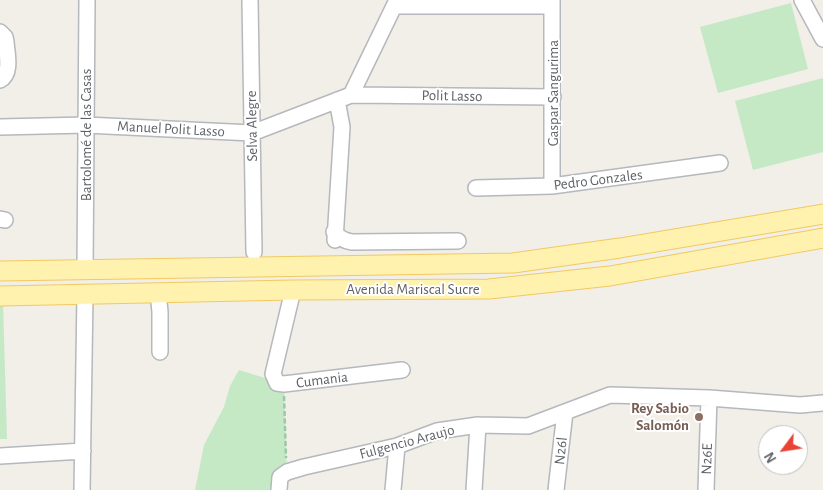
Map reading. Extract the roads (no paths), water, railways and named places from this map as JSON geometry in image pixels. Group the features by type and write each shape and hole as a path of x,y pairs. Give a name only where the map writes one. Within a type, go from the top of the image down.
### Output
{"main road":[{"name":"Avenida Mariscal Sucre","path":"0,271 513,263 620,248 823,214"},
{"name":"Avenida Mariscal Sucre","path":"0,296 293,290 489,289 610,276 823,238"}],"street":[{"name":"Bartolomé de las Casas","path":"86,270 87,0"},
{"name":"Selva Alegre","path":"250,0 254,252"},
{"path":"802,0 823,39"},
{"path":"458,241 352,242 335,236 344,97 396,3 552,3"},
{"name":"Gaspar Sangurima","path":"552,3 552,186"},
{"path":"0,32 5,37 6,42 7,70 4,78 0,80"},
{"name":"Polit Lasso","path":"252,133 344,97 553,97"},
{"name":"Manuel Polit Lasso","path":"0,127 86,125 252,133"},
{"name":"Pedro Gonzales","path":"476,188 552,186 720,163"},
{"name":"Cumania","path":"293,290 273,374 277,382 284,384 402,370"},
{"path":"158,292 160,352"},
{"path":"82,490 85,294"},
{"name":"Fulgencio Araujo","path":"279,490 280,477 287,472 397,446 437,431 478,425 528,426 610,395 709,398 800,405 823,404"},
{"name":"N26E","path":"706,490 709,398"},
{"name":"N26l","path":"556,490 565,412"},
{"path":"474,490 478,425"},
{"path":"393,490 397,446"},
{"path":"0,456 82,451"}],"place":[{"name":"Rey Sabio Salomón","path":"699,417"}]}
